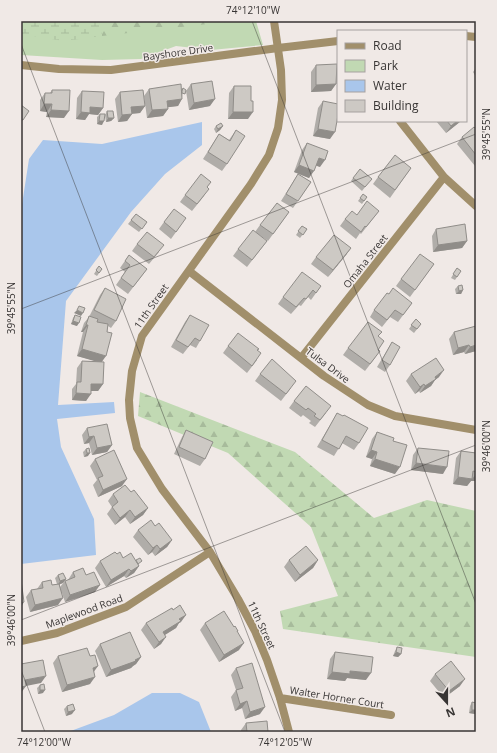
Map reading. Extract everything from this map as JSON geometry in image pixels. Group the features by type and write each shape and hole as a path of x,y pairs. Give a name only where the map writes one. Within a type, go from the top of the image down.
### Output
{"street":[{"name":"11th Street","path":"274,21 281,70 282,100 278,128 269,155 258,173 142,336 132,370 129,400 130,418 137,448 162,489 210,552 238,599 255,631 267,660 280,698 289,732"},
{"name":"Bayshore Drive","path":"21,65 59,69 111,70 337,41"},
{"path":"401,122 444,177 476,206"},
{"name":"Omaha Street","path":"302,358 444,177"},
{"name":"Tulsa Drive","path":"189,271 324,376 368,405 395,416 476,430"},
{"name":"Maplewood Road","path":"21,641 57,633 126,607 210,552"},
{"name":"Walter Horner Court","path":"280,698 391,715"}],"green space":[{"path":"21,21 256,21 263,45 211,50 176,46 141,59 102,60 21,55"},
{"path":"21,21 99,21 102,36 64,41 21,34"},
{"path":"99,21 234,21 102,36"},
{"path":"140,392 295,452 374,518 427,500 476,511 476,657 283,629 280,611 338,596 311,527 228,453 138,416"}],"water":[{"path":"202,122 202,145 165,174 131,212 66,301 58,405 114,402 115,413 57,419 61,447 94,519 96,555 21,564 21,211 29,159 43,140 102,144"},
{"path":"152,693 180,693 199,702 211,732 68,732 114,715"}],"building":[{"path":"337,64 336,84 316,85 316,65"},
{"path":"212,81 215,99 194,103 191,84"},
{"path":"181,84 182,99 167,101 168,109 152,110 149,89"},
{"path":"234,86 251,86 253,112 233,112"},
{"path":"183,88 186,90 185,94 182,93"},
{"path":"52,90 70,90 69,111 51,110 52,104 44,104 45,93 52,93"},
{"path":"143,90 145,106 131,107 132,114 122,115 120,92"},
{"path":"82,91 104,92 103,108 90,107 90,113 81,112"},
{"path":"323,101 337,104 335,132 318,129"},
{"path":"21,105 29,111 23,120 21,120"},
{"path":"107,111 113,111 114,118 108,118"},
{"path":"100,114 105,114 104,121 99,121"},
{"path":"448,122 456,122 451,126"},
{"path":"221,123 223,126 218,129 216,126"},
{"path":"474,127 476,129 476,155 462,137"},
{"path":"236,130 245,136 227,164 208,152 219,134 230,141"},
{"path":"307,143 328,151 325,160 319,158 314,171 299,165"},
{"path":"395,155 411,168 395,190 378,177"},
{"path":"360,169 372,179 365,187 353,178"},
{"path":"201,174 211,182 207,187 209,189 197,204 185,195"},
{"path":"298,174 311,182 298,201 286,194"},
{"path":"363,194 367,197 364,201 360,198"},
{"path":"367,201 379,211 361,232 345,219 352,211 357,215"},
{"path":"277,203 289,212 273,234 260,225"},
{"path":"174,209 186,218 176,232 164,222"},
{"path":"136,214 147,222 142,229 131,220"},
{"path":"465,224 467,241 438,245 436,229"},
{"path":"302,226 307,229 303,235 298,231"},
{"path":"253,230 267,241 252,260 238,249"},
{"path":"147,232 164,245 154,257 137,244"},
{"path":"334,235 351,248 333,270 316,257"},
{"path":"420,254 434,264 415,290 401,279"},
{"path":"129,255 147,269 133,287 121,278 130,265 125,261"},
{"path":"99,266 102,269 99,273 96,270"},
{"path":"457,268 461,271 457,277 453,274"},
{"path":"302,272 321,286 316,293 313,290 306,299 304,298 296,307 283,297"},
{"path":"462,285 463,290 459,291 458,286"},
{"path":"105,288 126,299 116,321 94,310"},
{"path":"393,288 412,303 403,315 395,310 387,320 374,310 387,293 389,294"},
{"path":"79,306 85,308 83,313 77,310"},
{"path":"75,315 81,317 79,323 73,321"},
{"path":"190,315 209,325 200,341 195,338 188,347 176,340"},
{"path":"89,316 98,319 97,322 108,324 107,332 112,333 106,356 82,349"},
{"path":"416,319 421,324 417,329 411,325"},
{"path":"368,322 382,332 378,336 384,341 378,350 380,351 370,364 348,348"},
{"path":"476,326 476,345 458,348 454,332"},
{"path":"238,333 259,349 257,350 261,353 252,366 228,346"},
{"path":"392,342 400,347 390,365 382,360"},
{"path":"436,358 444,370 435,377 436,379 425,386 424,384 420,387 411,374"},
{"path":"272,359 296,381 286,394 260,374"},
{"path":"82,361 104,362 103,384 91,384 91,394 76,393 77,382 81,382"},
{"path":"306,386 331,406 320,420 314,416 316,414 308,408 306,410 294,401"},
{"path":"337,413 343,416 344,415 368,428 359,443 346,436 339,449 322,440"},
{"path":"107,424 112,445 97,448 94,436 89,437 87,428"},
{"path":"186,430 213,442 205,459 179,447"},
{"path":"377,432 394,438 393,441 407,445 400,467 375,459 377,452 371,450"},
{"path":"89,448 90,453 87,453 86,449"},
{"path":"418,448 449,451 447,467 416,463"},
{"path":"114,450 127,479 103,490 98,478 103,476 95,459"},
{"path":"461,451 476,453 476,472 473,471 472,479 458,477"},
{"path":"125,485 131,492 134,490 148,508 135,517 130,510 120,518 112,507 118,502 113,494"},
{"path":"151,520 155,526 159,523 172,540 160,549 157,545 153,548 138,530"},
{"path":"306,546 318,560 300,575 289,560"},
{"path":"115,552 117,554 120,552 123,558 131,553 139,566 131,571 129,569 111,580 100,561"},
{"path":"140,558 142,561 138,564 136,560"},
{"path":"83,568 86,575 94,572 100,585 70,595 65,581 75,577 73,572"},
{"path":"63,573 66,579 60,581 58,575"},
{"path":"21,580 24,602 21,603"},
{"path":"51,580 52,585 59,584 63,598 35,605 31,590 43,588 42,582"},
{"path":"180,605 186,615 179,619 181,621 163,632 166,637 159,642 146,623"},
{"path":"224,611 234,627 235,626 244,643 224,655 205,623"},
{"path":"130,632 141,657 135,660 136,661 111,670 100,644"},
{"path":"397,647 402,648 401,654 396,652"},
{"path":"87,648 90,656 95,655 98,666 93,668 95,677 67,685 58,656"},
{"path":"335,652 373,657 371,673 350,671 350,674 332,672"},
{"path":"43,660 46,676 25,680 26,686 21,687 21,664"},
{"path":"451,661 465,679 449,691 435,674"},
{"path":"252,663 265,707 250,712 247,701 240,704 236,690 243,688 236,668"},
{"path":"44,684 45,690 40,690 40,685"},
{"path":"472,702 476,703 476,710 472,710"},
{"path":"73,704 75,710 68,712 67,706"},
{"path":"267,721 268,732 247,732 246,723"}]}
